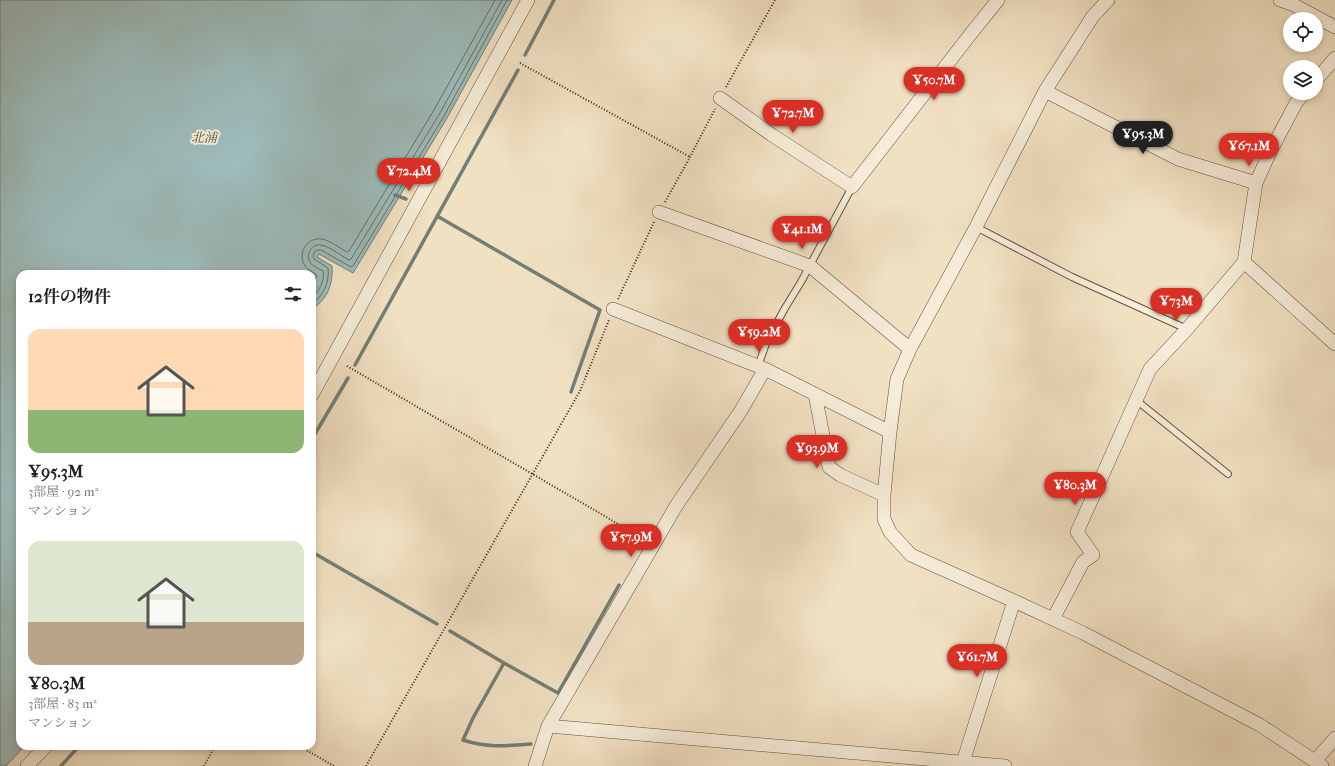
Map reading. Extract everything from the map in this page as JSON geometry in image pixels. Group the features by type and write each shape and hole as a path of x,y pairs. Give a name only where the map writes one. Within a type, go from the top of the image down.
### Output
{"street":[{"path":"316,388 528,0"},
{"path":"720,98 772,135 852,187 998,0"},
{"path":"1108,0 1093,16 1045,91 976,227 910,349 897,379 884,495 884,518 890,532 911,555 1084,633 1260,725 1318,763 1335,738"},
{"path":"1280,0 1292,4 1335,27"},
{"path":"1323,72 1335,58"},
{"path":"1045,91 1178,158 1256,183"},
{"path":"1053,619 1083,562 1093,554 1077,532 1150,369 1187,329 1244,262 1256,183 1270,152 1298,100"},
{"path":"659,212 810,266 910,349"},
{"path":"1244,262 1335,344"},
{"path":"613,309 761,368 890,432"},
{"path":"535,766 548,726 676,506 740,412 761,368"},
{"path":"815,394 829,467 840,475 884,495"},
{"path":"963,762 1014,601"},
{"path":"548,726 1005,766"},
{"path":"27,766 42,750"}],"lane":[{"path":"761,368 767,341 810,266 852,187"},
{"path":"976,227 1072,276 1187,329"},
{"path":"1136,400 1228,474"}],"path":[{"path":"366,766 580,391 613,309 659,212 690,157 720,98 775,0"},
{"path":"520,63 690,157"},
{"path":"347,366 654,544"},
{"path":"204,766 213,750"},
{"path":"306,750 334,766"}],"water":[{"name":"北浦","path":"0,0 512,0 447,118 353,273 319,254 317,257 332,266 332,279 326,296 316,306 316,270 16,270 16,750 21,750 6,766 0,766"}],"waterway":[{"path":"525,55 554,0"},
{"path":"355,365 518,70"},
{"path":"395,195 406,199"},
{"path":"437,216 600,310 571,392"},
{"path":"316,432 348,378"},
{"path":"316,554 437,624"},
{"path":"450,631 558,693 619,585"},
{"path":"504,663 473,718 463,740 488,745 505,746 531,744"},
{"path":"61,766 75,750"}]}
